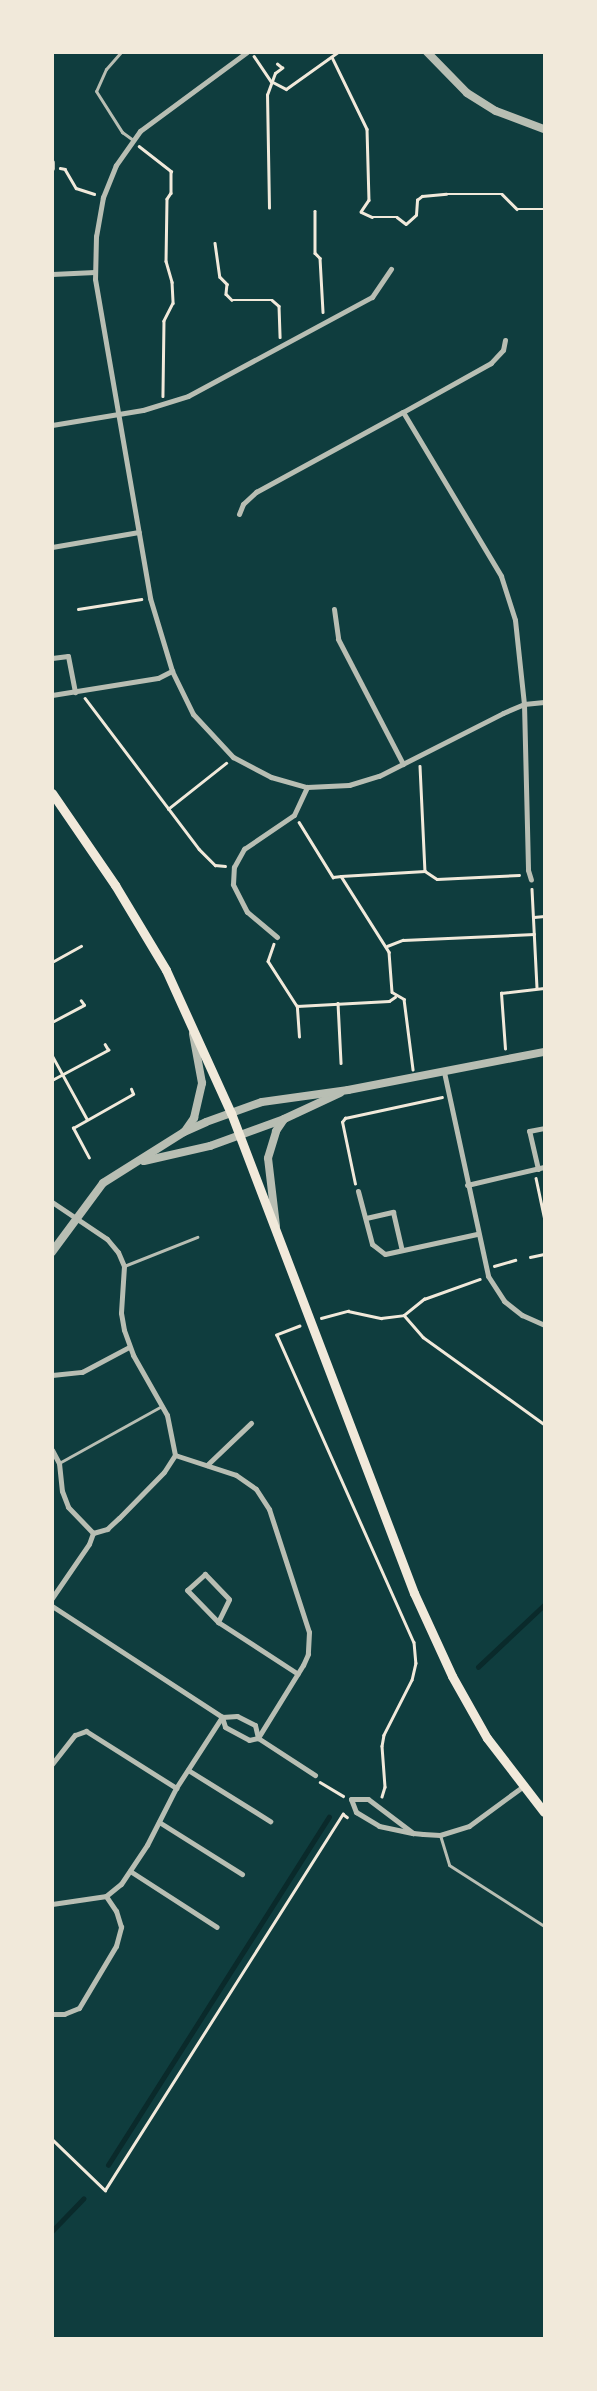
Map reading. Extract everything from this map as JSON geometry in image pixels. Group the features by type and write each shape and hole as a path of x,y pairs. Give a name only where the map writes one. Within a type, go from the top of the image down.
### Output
{"main road":[{"path":"52,793 115,885 166,970 232,1113 414,1592 452,1676 487,1738 522,1787 544,1812"}],"street":[{"path":"247,52 155,117 132,140 116,165 103,197 96,236 95,272 150,598 172,671 194,714 233,757 271,777 307,787 349,785 416,758 524,704 544,702"},
{"path":"427,52 467,93 496,111 544,129"},
{"path":"52,425 163,404 188,396 372,298 391,269"},
{"path":"52,274 95,272"},
{"path":"238,514 243,504 256,492 492,363 503,350 505,340"},
{"path":"403,412 501,576 515,620 524,704 528,870 531,880"},
{"path":"52,547 139,532"},
{"path":"334,609 338,639 403,764"},
{"path":"52,658 68,656 74,692"},
{"path":"52,696 158,678 172,671"},
{"path":"277,937 247,912 233,884 234,868 244,849 294,815 307,787"},
{"path":"184,1132 194,1118 202,1083 191,1027"},
{"path":"52,1252 75,1218 103,1183 184,1132 262,1102 348,1090 544,1052"},
{"path":"444,1072 477,1234 488,1276 504,1301 522,1315 544,1325"},
{"path":"139,1162 210,1146 284,1119 348,1090"},
{"path":"277,1230 268,1158 276,1132 284,1119"},
{"path":"538,1169 529,1132 544,1128"},
{"path":"467,1185 544,1167"},
{"path":"358,1191 372,1244 385,1254 477,1234"},
{"path":"52,1202 106,1238 118,1252 124,1266 121,1313 129,1347 162,1406 172,1432 175,1455 164,1472 119,1518 107,1529 93,1533"},
{"path":"366,1218 393,1212 402,1250"},
{"path":"52,1375 82,1372 129,1347"},
{"path":"207,1465 251,1423"},
{"path":"52,1450 59,1463 62,1492 68,1507 93,1533"},
{"path":"52,1606 222,1717 229,1729 249,1740 258,1738 298,1674 308,1654 309,1632 269,1509 256,1489 236,1475 175,1455"},
{"path":"52,1598 89,1544 93,1533"},
{"path":"218,1622 229,1599 205,1574 187,1590 218,1622 298,1674"},
{"path":"222,1717 237,1716 255,1725 258,1738 315,1775"},
{"path":"52,1904 106,1896 130,1871 159,1822 176,1788 222,1717"},
{"path":"52,1764 75,1735 86,1730 176,1788"},
{"path":"188,1770 270,1822"},
{"path":"413,1833 368,1799 351,1799 356,1812 380,1826 413,1833 440,1835 453,1833 469,1826 522,1787"},
{"path":"159,1822 242,1874"},
{"path":"130,1871 217,1927"},
{"path":"52,2014 64,2014 79,2008 116,1946 121,1927 116,1911 106,1896"}],"lane":[{"path":"121,52 106,69 96,91 122,132 132,140"},
{"path":"124,1266 197,1237"},
{"path":"59,1463 162,1406"},
{"path":"440,1835 449,1865 544,1926"}],"path":[{"path":"252,52 270,81 286,89 338,52"},
{"path":"332,57 367,128 369,200 361,212 372,217 396,217 406,224 416,215 417,200 422,196 446,194 502,194 517,209 544,209"},
{"path":"269,208 267,114 270,81 282,68 278,64"},
{"path":"132,140 171,171 171,193 167,199 166,262 173,304 164,320 163,404"},
{"path":"53,165 65,169 76,188 103,197"},
{"path":"315,211 315,253 320,258 320,282 323,287 323,324"},
{"path":"215,243 220,277 227,284 226,294 232,300 272,300 279,306 278,334 284,345"},
{"path":"78,610 150,598"},
{"path":"84,690 85,699 199,850 215,865 234,868"},
{"path":"168,809 233,757"},
{"path":"416,758 422,769 425,871"},
{"path":"294,815 333,877 425,871 437,879 517,876 528,870"},
{"path":"341,876 386,946 392,992 395,997 404,1000 408,1016 414,1077"},
{"path":"531,880 537,989"},
{"path":"534,917 544,916"},
{"path":"386,946 403,940 534,934"},
{"path":"277,937 268,961 296,1006 299,1037"},
{"path":"52,962 81,946"},
{"path":"507,1060 502,993 544,988"},
{"path":"296,1006 390,1001 395,997"},
{"path":"52,1022 84,1005 82,1001"},
{"path":"338,1003 341,1063"},
{"path":"52,1080 108,1050 105,1045"},
{"path":"52,1055 87,1119"},
{"path":"89,1158 73,1128 133,1094 131,1090"},
{"path":"358,1191 342,1122 345,1118 448,1096"},
{"path":"536,1180 544,1217"},
{"path":"530,1258 544,1254"},
{"path":"486,1269 515,1260"},
{"path":"333,1314 348,1311 380,1318 404,1315 424,1299 488,1276"},
{"path":"404,1315 423,1337 544,1424"},
{"path":"287,1331 277,1335 414,1642 416,1663 412,1680 384,1735 385,1787 377,1805"},
{"path":"315,1775 319,1782 351,1799"},
{"path":"52,2139 105,2190 343,1814"}],"waterway":[{"path":"478,1667 544,1605"},
{"path":"108,2165 329,1817"},
{"path":"52,2231 83,2199"}]}
